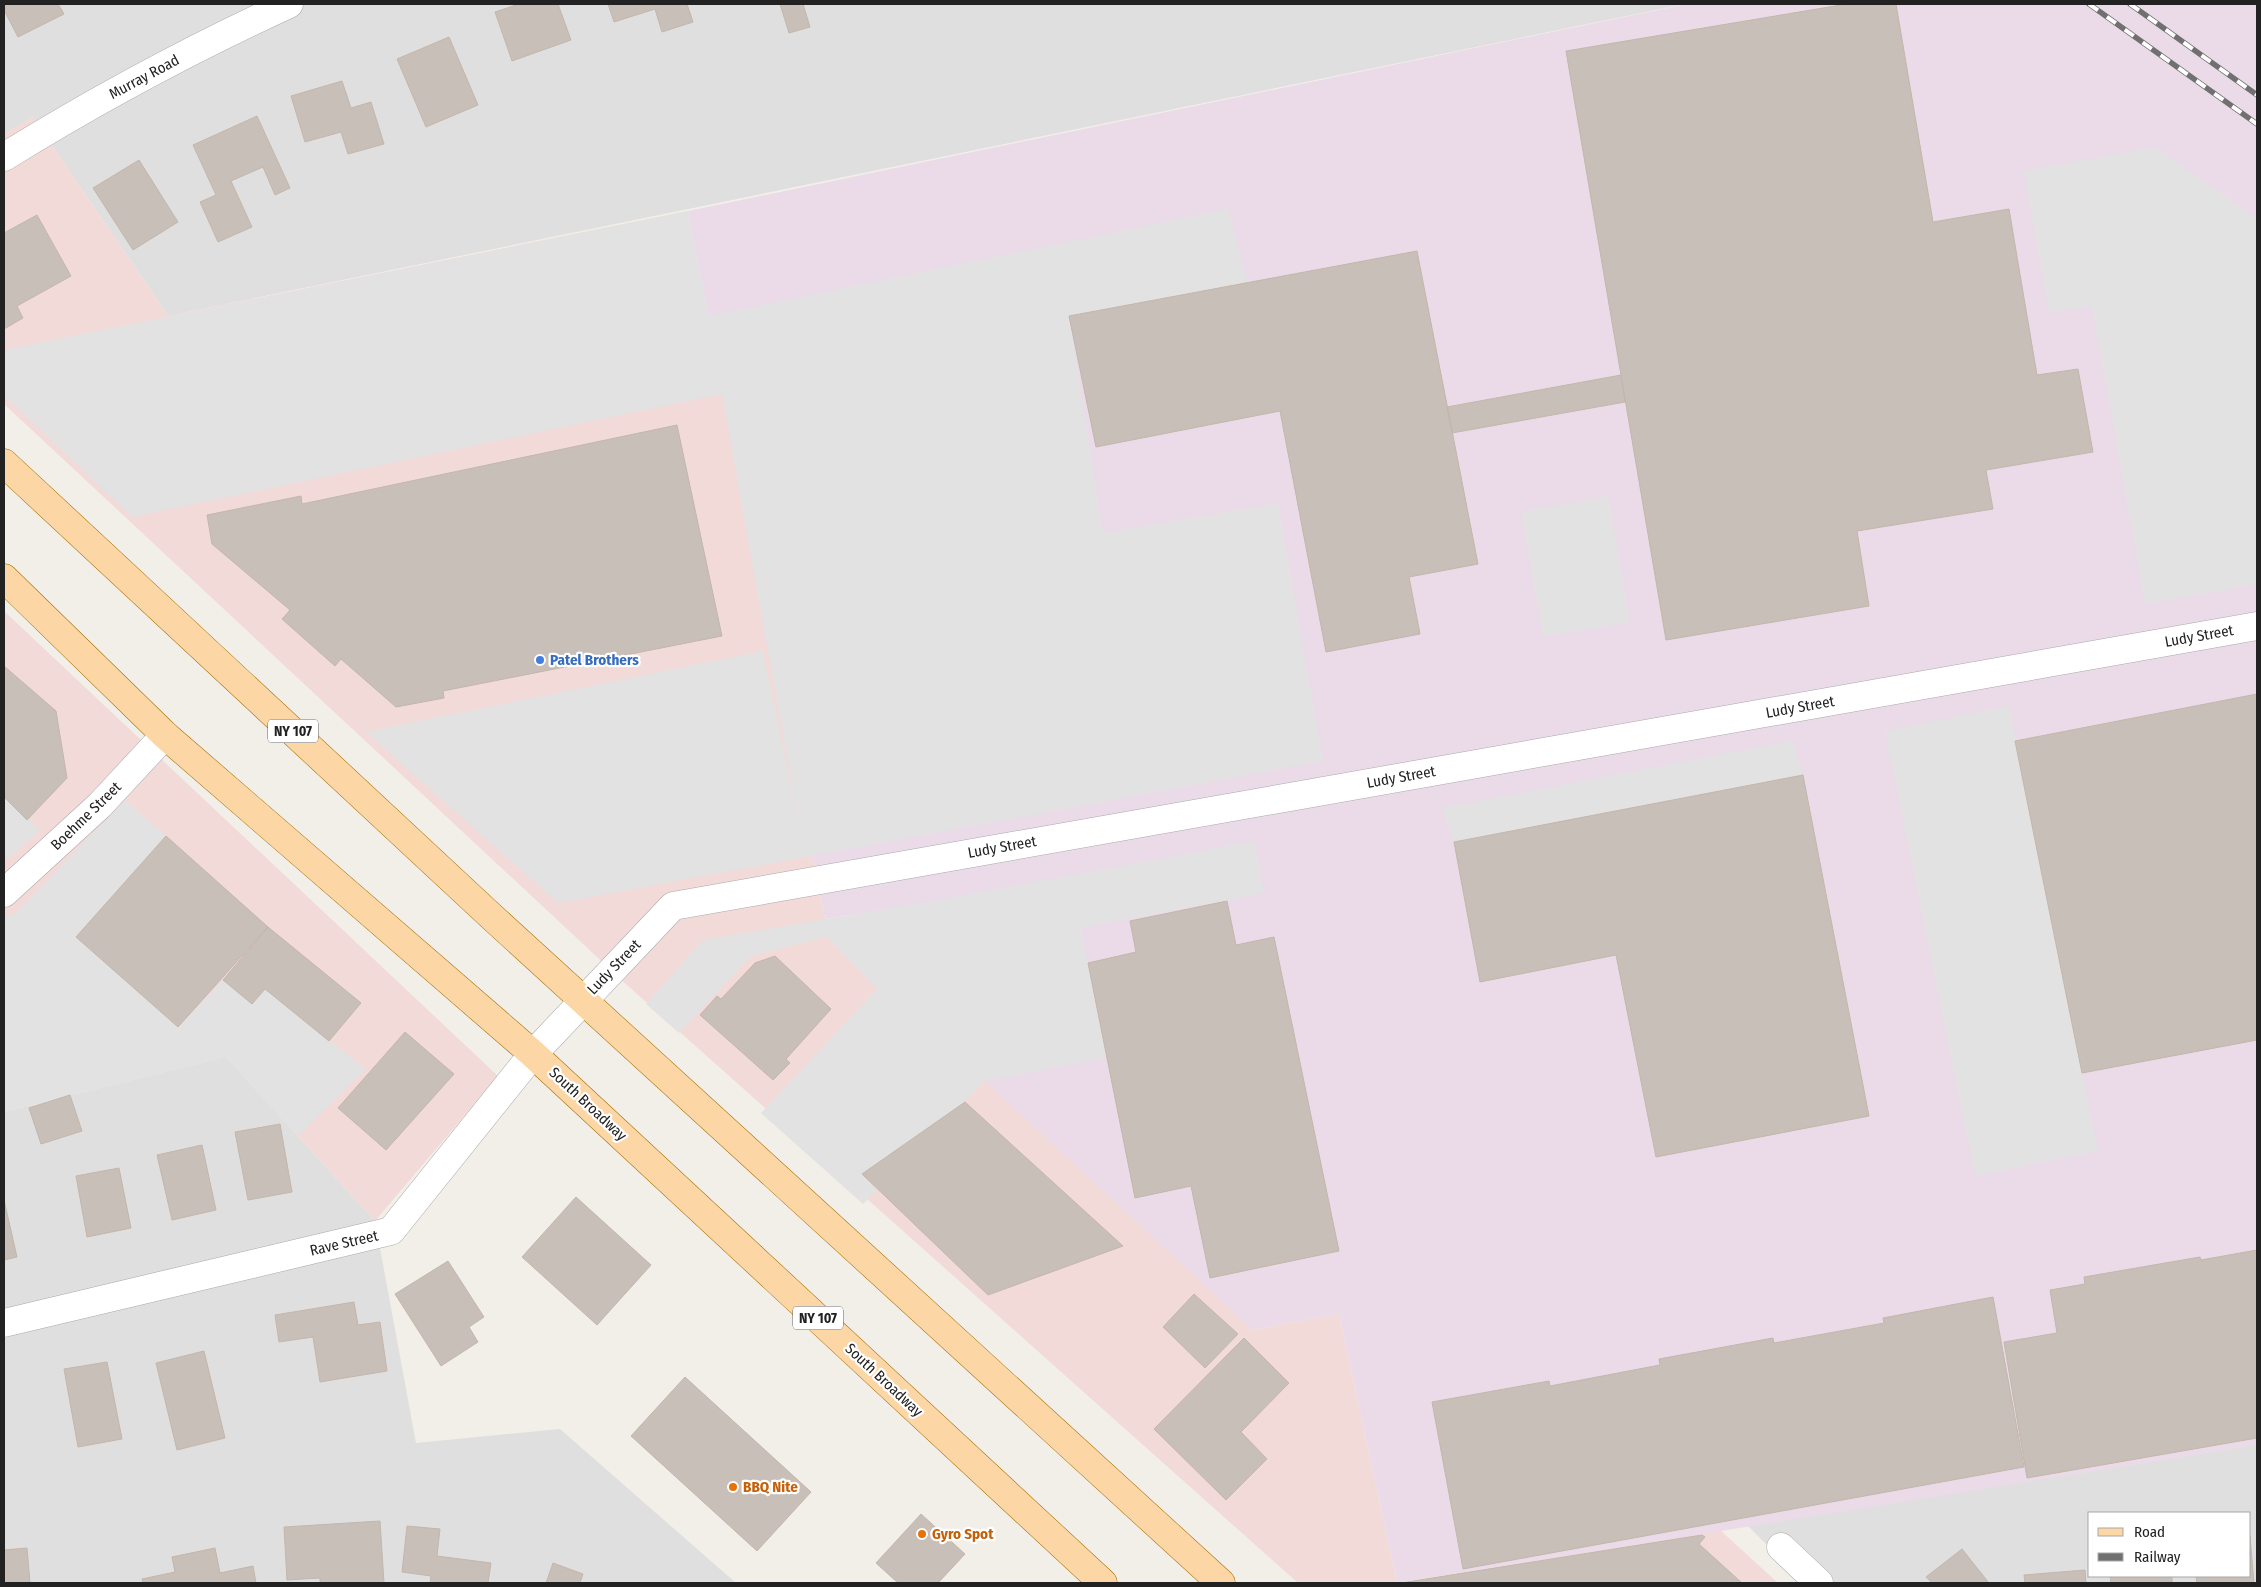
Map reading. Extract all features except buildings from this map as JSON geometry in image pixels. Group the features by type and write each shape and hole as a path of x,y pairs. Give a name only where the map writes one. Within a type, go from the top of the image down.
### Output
{"main road":[{"name":"NY 107","path":"4,463 492,917 1222,1583"},
{"name":"NY 107","path":"4,578 164,735 533,1054"},
{"name":"South Broadway","path":"533,1054 1104,1583"}],"street":[{"name":"Murray Road","path":"4,157 56,124 222,34 289,4"},
{"name":"Ludy Street","path":"583,999 673,906 2257,626"},
{"name":"Boehme Street","path":"4,893 100,805 164,735"},
{"name":"Rave Street","path":"4,1323 392,1231 533,1054 583,999"},
{"path":"1780,1547 1819,1583"}],"shaded area":[{"path":"4,4 1685,4 168,316 33,117 4,134"},
{"path":"1687,4 2257,4 2257,1445 1397,1583 1339,1314 1253,1330 985,1081 950,899 825,919 688,211"},
{"path":"33,117 168,316 688,211 825,919 1253,1330 1339,1314 1397,1583 1298,1583 627,985 4,404 4,134"},
{"path":"2155,147 2257,219 2257,584 2145,604 2092,306 2049,313 2024,171"},
{"path":"1228,209 1248,284 1069,316 1103,533 1278,503 1323,761 558,903 366,732 763,651 800,830 722,394 132,517 4,395 4,350 688,211 709,316"},
{"path":"1608,496 1630,622 1543,637 1521,512"},
{"path":"4,611 498,1076 375,1221 226,1057 4,1112"},
{"path":"2009,706 2098,1151 1975,1176 1885,731"},
{"path":"1792,741 1803,775 1454,842 1442,808"},
{"path":"4,797 40,830 4,862"},
{"path":"125,800 166,836 178,1027 223,980 252,1004 265,989 366,1069 298,1136 226,1057 4,1112 4,917 15,914"},
{"path":"1254,841 1264,893 1081,928 1106,1058 985,1081 863,1204 761,1113 877,989 827,937 751,956 679,1033 646,1004 703,940 950,898"},
{"path":"226,1057 375,1221 416,1443 560,1429 736,1583 4,1583 4,1112"},
{"path":"2257,1442 2257,1583 1805,1583 1746,1524"},
{"path":"1719,1529 1778,1583 1401,1583"}],"railway":[{"path":"2089,4 2257,124"},
{"path":"2130,4 2257,95"}],"place":[{"name":"Patel Brothers","path":"540,660"},
{"name":"BBQ Nite","path":"733,1487"},
{"name":"Gyro Spot","path":"922,1534"}]}
